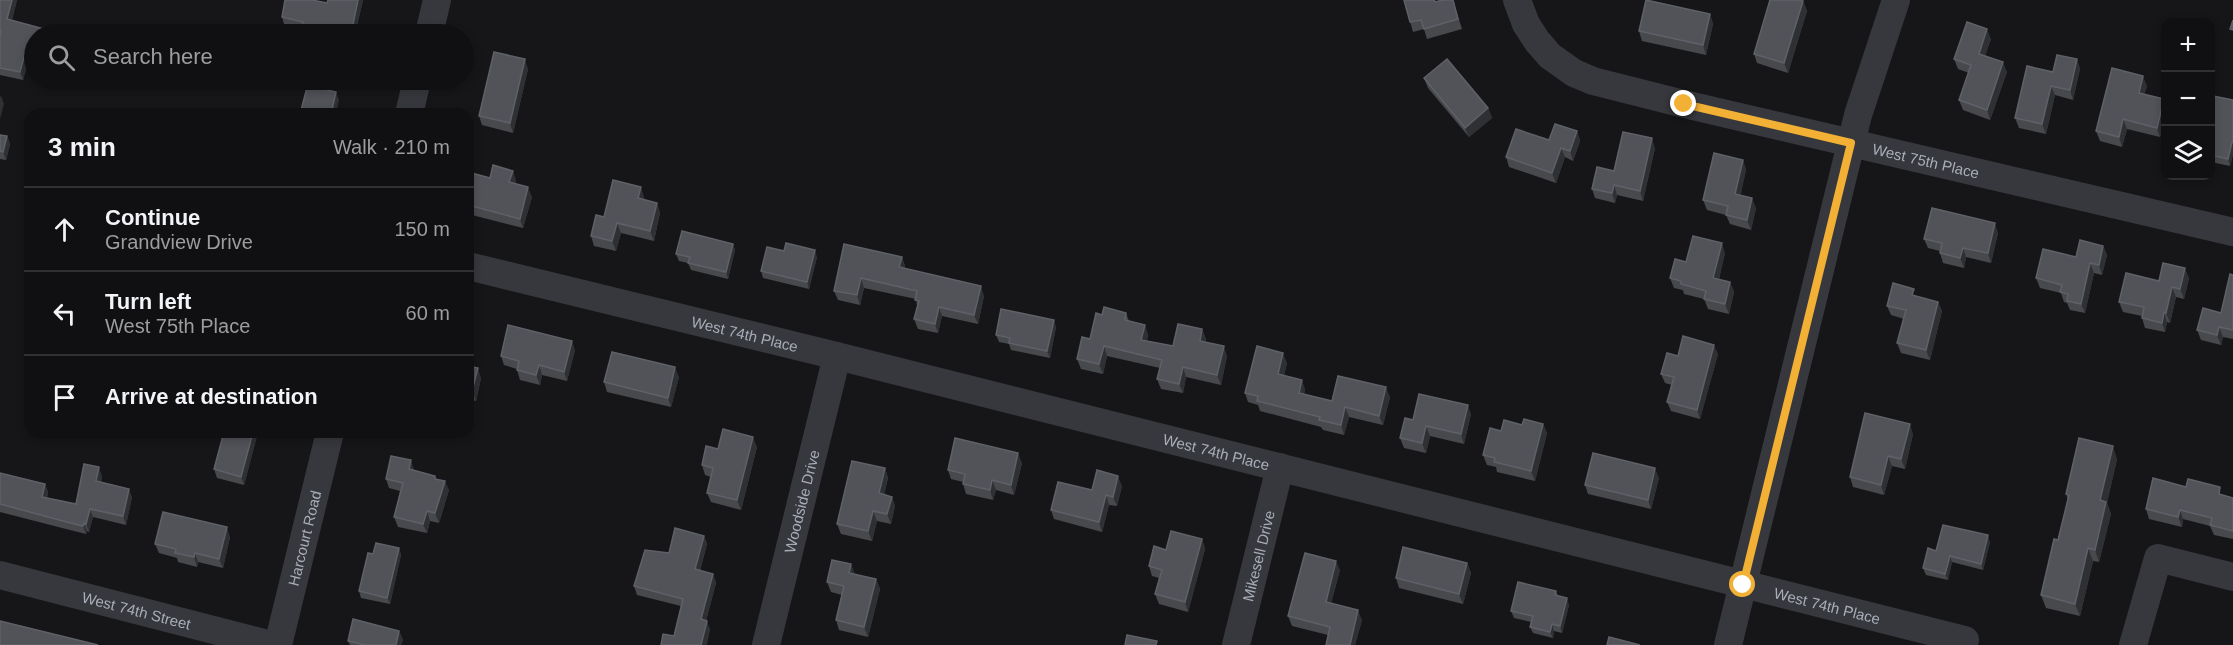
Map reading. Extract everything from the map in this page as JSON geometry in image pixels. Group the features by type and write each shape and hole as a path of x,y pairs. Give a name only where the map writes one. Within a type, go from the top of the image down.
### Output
{"street":[{"path":"431,24 437,0"},
{"name":"West 75th Place","path":"1516,0 1526,24 1537,41 1558,62 1583,77 1684,104 2233,232"},
{"path":"1728,645 1851,143 1872,70 1896,0"},
{"path":"410,108 415,90"},
{"name":"West 74th Place","path":"474,267 837,356 1965,640"},
{"name":"Woodside Drive","path":"766,645 837,356"},
{"name":"Harcourt Road","path":"278,645 329,438"},
{"name":"Mikesell Drive","path":"1236,645 1280,467"},
{"path":"2133,645 2158,558 2233,577"},
{"name":"West 74th Street","path":"0,575 272,645"}],"building":[{"path":"0,0 12,0 7,19 26,24 24,57 20,72 0,68"},
{"path":"285,0 312,0 327,3 328,0 358,0 353,24 302,24 303,22 282,17"},
{"path":"1404,0 1434,0 1435,2 1453,0 1458,19 1424,29 1421,20 1410,22"},
{"path":"1646,0 1710,14 1703,45 1639,31"},
{"path":"1770,0 1803,1 1784,63 1754,54"},
{"path":"1967,22 1987,29 1979,54 2003,62 1987,110 1959,100 1971,65 1954,59"},
{"path":"494,52 525,59 510,123 479,116"},
{"path":"2057,55 2077,59 2070,90 2051,86 2042,124 2015,118 2027,66 2053,72"},
{"path":"1447,59 1488,108 1465,128 1424,78"},
{"path":"2112,68 2143,76 2139,93 2161,98 2157,128 2123,119 2119,137 2096,131"},
{"path":"306,90 336,92 332,108 302,108"},
{"path":"2215,96 2233,100 2233,142 2228,159 2215,156"},
{"path":"1555,124 1577,131 1570,151 1561,148 1552,173 1506,157 1516,129 1549,140"},
{"path":"1623,132 1652,138 1640,191 1614,185 1612,193 1592,189 1597,167 1614,171"},
{"path":"0,135 7,136 3,152 0,151"},
{"path":"1714,153 1743,160 1735,194 1752,198 1747,220 1726,215 1728,206 1703,200"},
{"path":"493,165 513,171 509,182 528,187 520,219 474,207 474,174 490,178"},
{"path":"613,180 641,187 638,198 657,203 650,231 617,223 612,241 591,236 596,215 604,217"},
{"path":"1932,208 1995,223 1988,253 1963,248 1960,258 1940,253 1942,243 1924,239"},
{"path":"682,231 733,244 726,272 688,263 690,257 676,254"},
{"path":"1693,236 1722,243 1713,278 1730,282 1725,304 1704,299 1706,291 1681,284 1681,281 1670,278 1675,259 1686,262"},
{"path":"2080,240 2103,246 2099,265 2090,263 2081,304 2067,301 2068,294 2060,292 2062,285 2036,278 2043,249 2076,257"},
{"path":"786,243 815,250 807,282 761,271 767,247 784,251"},
{"path":"844,244 902,257 899,267 981,286 974,315 939,307 935,324 914,319 919,301 915,300 917,291 861,278 857,295 834,291"},
{"path":"2163,263 2185,268 2180,289 2172,287 2162,323 2142,318 2144,307 2119,302 2126,273 2159,281"},
{"path":"2230,274 2233,275 2233,330 2219,327 2217,335 2197,330 2203,308 2221,313"},
{"path":"1893,283 1914,289 1912,295 1938,302 1926,350 1897,343 1906,310 1887,306"},
{"path":"1104,307 1126,313 1125,320 1145,325 1141,340 1173,346 1178,324 1202,329 1200,341 1224,346 1217,375 1183,367 1179,384 1157,379 1162,360 1104,346 1099,364 1077,359 1082,337 1090,339 1096,313 1102,315"},
{"path":"1001,309 1054,320 1047,351 1009,343 1010,338 996,335"},
{"path":"508,325 572,341 564,372 539,365 536,375 517,370 519,361 501,356"},
{"path":"1683,336 1714,345 1697,410 1667,402 1674,377 1661,374 1667,353 1678,356"},
{"path":"1257,346 1283,353 1278,374 1302,380 1299,393 1332,401 1338,376 1386,387 1379,416 1345,407 1341,425 1319,420 1320,417 1257,401 1258,396 1245,393"},
{"path":"612,352 675,367 668,398 604,382"},
{"path":"474,367 478,368 474,383"},
{"path":"1419,394 1468,405 1461,434 1426,426 1422,443 1400,438 1405,418 1413,420"},
{"path":"1865,413 1910,424 1901,459 1888,456 1881,485 1850,477"},
{"path":"1524,419 1543,424 1531,471 1494,462 1495,458 1483,455 1490,428 1501,431 1504,420 1522,425"},
{"path":"723,429 753,437 737,500 707,493 713,468 702,465 706,446 718,449"},
{"path":"222,438 251,438 241,477 214,469"},
{"path":"955,438 1018,453 1011,485 992,480 990,490 963,484 965,474 948,470"},
{"path":"2079,438 2113,446 2100,500 2106,502 2095,550 2088,548 2075,604 2041,595 2054,539 2058,540 2069,495 2066,494"},
{"path":"1593,453 1655,468 1648,500 1585,485"},
{"path":"391,456 411,460 409,469 445,481 435,513 427,511 423,524 394,517 403,483 386,479"},
{"path":"852,461 885,468 879,493 892,497 887,514 873,511 868,531 837,524"},
{"path":"84,464 99,467 96,481 129,489 123,516 90,509 86,524 84,523 83,526 0,504 0,473 45,484 42,497 76,504"},
{"path":"1097,470 1118,476 1113,497 1106,495 1099,522 1051,510 1058,482 1092,490"},
{"path":"2153,478 2186,487 2188,479 2220,487 2219,494 2233,498 2233,531 2210,525 2212,518 2180,510 2178,517 2146,509"},
{"path":"163,512 227,527 219,559 195,553 194,557 175,553 176,549 155,544"},
{"path":"1943,525 1988,535 1981,564 1950,556 1945,574 1923,568 1928,548 1936,551"},
{"path":"675,528 704,536 695,569 713,574 701,619 707,621 701,645 661,645 663,634 674,636 683,599 634,586 645,550 669,553"},
{"path":"1171,531 1202,539 1185,602 1155,594 1162,570 1149,566 1154,546 1166,550"},
{"path":"376,543 399,548 387,598 359,591 368,553 373,554"},
{"path":"1403,547 1467,563 1459,594 1396,578"},
{"path":"1305,553 1336,561 1326,602 1358,610 1350,645 1326,645 1330,627 1288,616"},
{"path":"832,560 851,564 849,573 876,579 864,627 836,620 844,586 827,582"},
{"path":"1518,582 1556,591 1555,595 1567,598 1560,626 1552,624 1550,632 1530,627 1533,616 1511,611"},
{"path":"353,619 399,631 396,645 365,645 348,641"},
{"path":"0,621 98,645 0,645"},
{"path":"1127,635 1157,641 1156,645 1125,645"},
{"path":"1609,637 1640,645 1607,645"}],"route":[{"path":"1684,104 1851,143 1743,585"}]}
